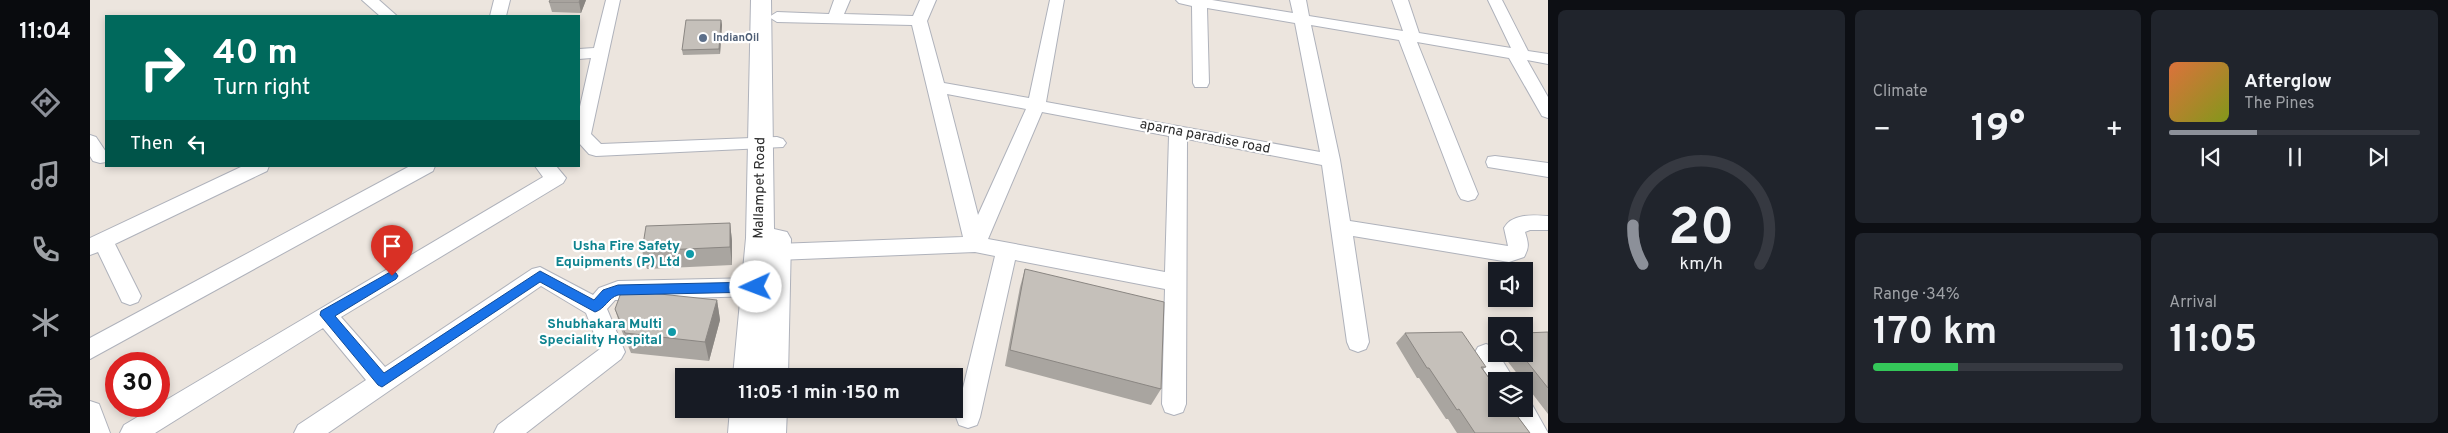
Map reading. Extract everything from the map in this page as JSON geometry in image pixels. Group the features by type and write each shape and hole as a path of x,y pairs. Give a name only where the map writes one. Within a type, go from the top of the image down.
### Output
{"main road":[{"name":"Mallampet Road","path":"771,6 762,115 769,144 777,252 772,368"},
{"name":"Mallampet Road","path":"750,368 769,144"},
{"path":"745,433 746,418"},
{"path":"769,433 770,418"}],"street":[{"path":"370,0 388,15"},
{"path":"498,15 502,0"},
{"path":"613,0 599,53 582,135 596,150 769,144"},
{"path":"835,19 842,0"},
{"path":"928,0 919,21 975,244"},
{"path":"975,244 1036,106 1057,0"},
{"path":"1298,0 1331,160 1358,342"},
{"path":"1400,0 1410,37 1468,194"},
{"path":"1495,0 1519,55 1546,106"},
{"path":"1201,83 1194,1 1548,60"},
{"path":"771,6 835,19 919,21"},
{"path":"580,54 599,53"},
{"name":"aparna paradise road","path":"937,87 1331,160"},
{"path":"1174,404 1178,132"},
{"path":"90,141 99,158"},
{"path":"1495,162 1548,170"},
{"path":"130,296 97,244 258,167"},
{"path":"90,349 424,167"},
{"path":"133,433 556,178 545,167"},
{"path":"1341,228 1509,254 1517,251 1519,246 1514,228 1528,222 1548,223"},
{"path":"777,252 975,244 1176,283"},
{"path":"968,416 1007,251"},
{"path":"307,433 540,276 595,307 613,352 507,433"},
{"path":"595,307 607,294 618,290 756,287"},
{"path":"326,315 382,381"},
{"path":"1486,354 1497,372"},
{"path":"90,412 98,433"},
{"path":"1526,417 1536,433"}],"building":[{"path":"550,0 580,0 579,2 549,2"},
{"path":"686,20 721,20 719,49 682,50"},
{"path":"730,223 730,247 642,251 646,226"},
{"path":"1025,269 1164,302 1161,389 1010,350"},
{"path":"622,290 717,300 705,342 625,333 615,309"},
{"path":"1462,332 1486,367 1481,367 1488,377 1488,417 1518,417 1530,433 1475,433 1429,368 1427,368 1405,333"},
{"path":"1548,332 1548,388 1527,362 1533,362 1533,333"}],"place":[{"name":"IndianOil","path":"703,38"},
{"name":"Usha Fire Safety Equipments (P) Ltd","path":"690,254"},
{"name":"Shubhakara Multi Speciality Hospital","path":"672,332"}],"route":[{"path":"392,276 326,315 382,381 540,276 595,307 607,294 618,290 756,287"}]}
